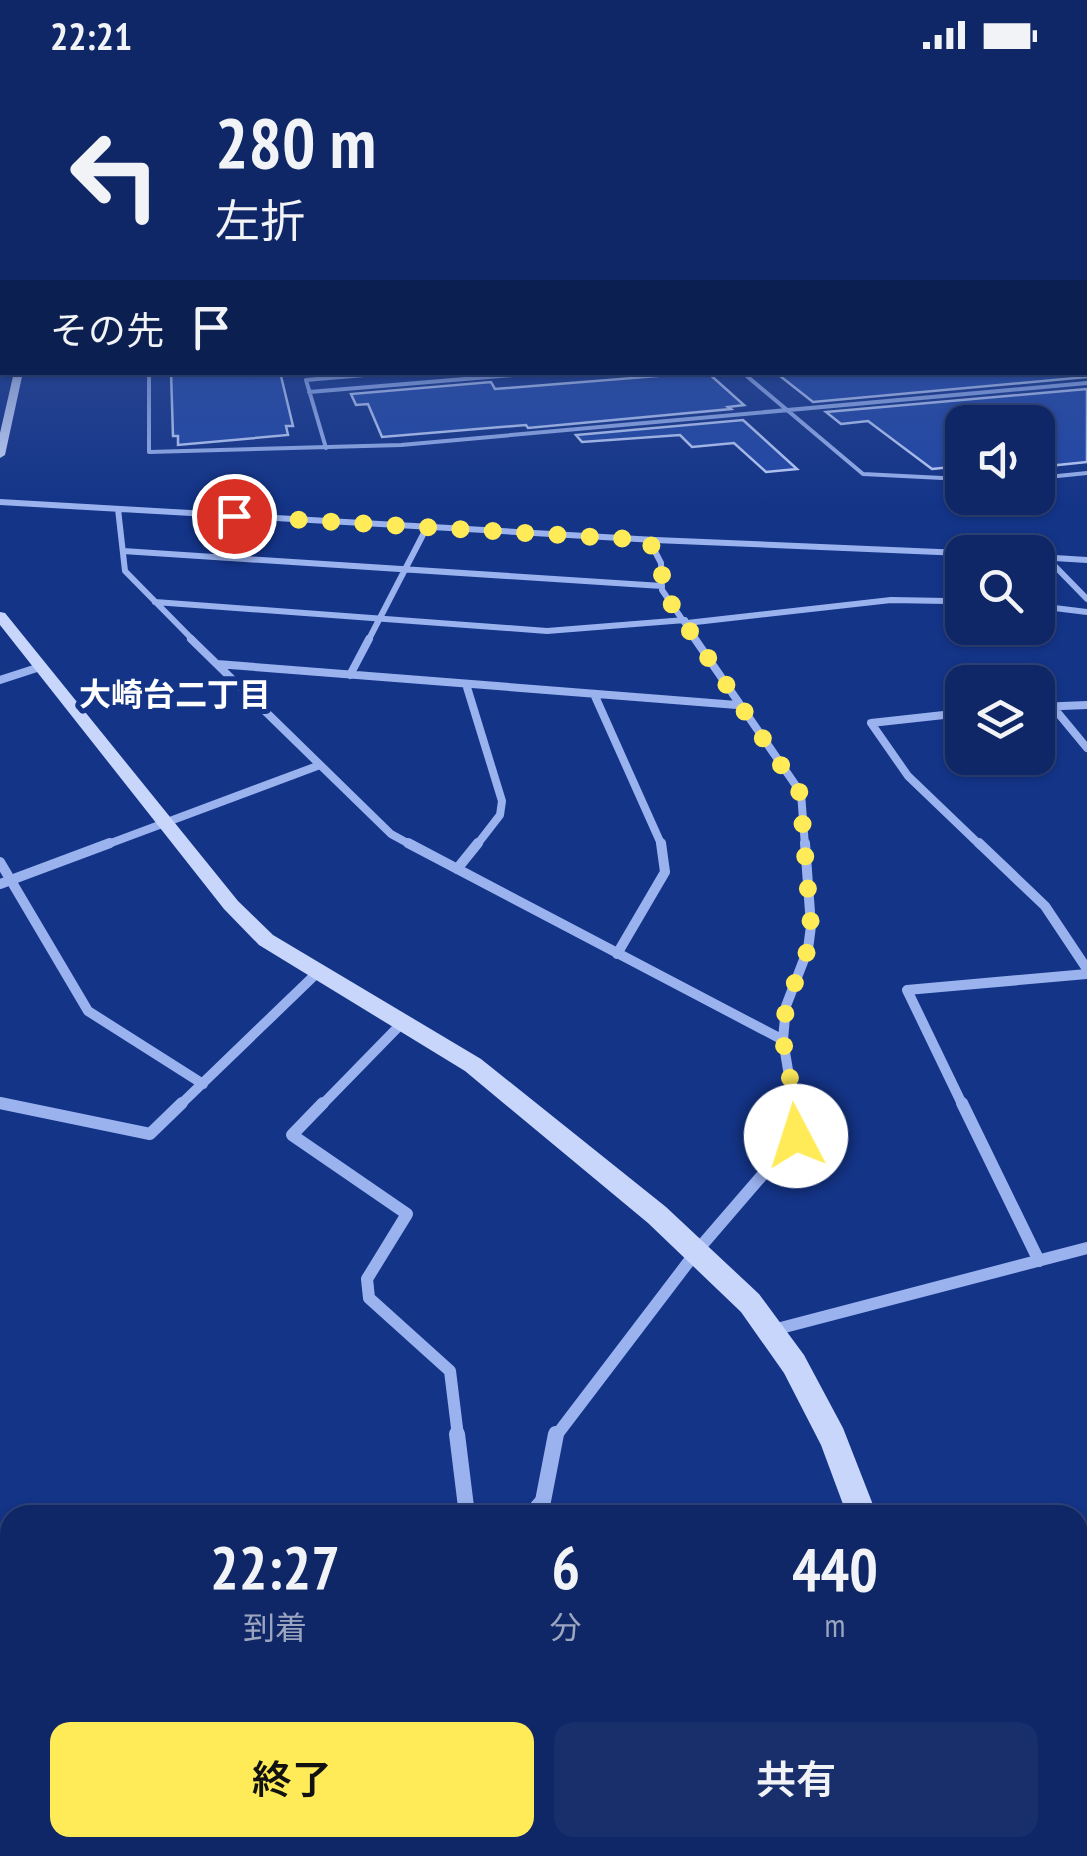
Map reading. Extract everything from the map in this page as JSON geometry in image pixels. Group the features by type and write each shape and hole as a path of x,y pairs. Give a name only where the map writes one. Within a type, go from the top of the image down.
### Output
{"street":[{"path":"0,455 18,375"},
{"path":"0,402 13,401"},
{"path":"0,502 945,553"},
{"path":"118,509 125,571 391,834 783,1040"},
{"path":"350,674 427,527"},
{"path":"540,1505 557,1430 696,1252 796,1136 783,1040 786,1006 808,949 811,926 800,793 662,586 662,563 648,540"},
{"path":"123,552 662,586"},
{"path":"1055,558 1087,560"},
{"path":"1055,569 1087,599"},
{"path":"154,602 547,630 686,621 891,600 945,601"},
{"path":"1055,608 1087,612"},
{"path":"0,616 231,905 254,928 474,1065 657,1215 750,1303 794,1364 833,1438 858,1505"},
{"path":"217,664 738,705"},
{"path":"0,680 40,668"},
{"path":"457,869 500,815 502,801 466,684"},
{"path":"594,694 663,847 665,872 617,954"},
{"path":"1055,707 1087,705"},
{"path":"1055,709 1087,748"},
{"path":"945,715 871,723 908,776 1045,906 1087,972 907,990 1039,1261"},
{"path":"5,882 320,765"},
{"path":"0,862 5,882 88,1011 202,1084"},
{"path":"0,1103 150,1134 319,972"},
{"path":"403,1022 292,1136 407,1214 367,1279 369,1298 450,1371 466,1505"},
{"path":"770,1331 1087,1248"}],"lane":[{"path":"149,375 149,452 402,445 1087,383"},
{"path":"326,448 306,380 365,375"},
{"path":"309,392 514,375"},
{"path":"746,375 863,474 945,478"},
{"path":"1055,476 1087,473"}],"building":[{"path":"171,375 281,375 293,426 286,426 288,435 178,445 178,436 173,436"},
{"path":"710,375 744,405 528,428 526,425 382,437 368,404 356,405 351,394 491,382 495,389"},
{"path":"779,375 1087,375 1087,377 813,402"},
{"path":"1087,389 1087,462 1055,465 1055,405 945,405 945,468 932,469 868,421 841,424 826,412"},
{"path":"743,420 797,469 766,472 734,443 692,447 680,435 582,442 576,435"}],"district":[{"name":"大崎台二丁目","path":"175,695"}],"route":[{"path":"234,516 648,540 662,563 662,590 800,793 811,926 808,949 786,1006 783,1040 796,1136"}]}
